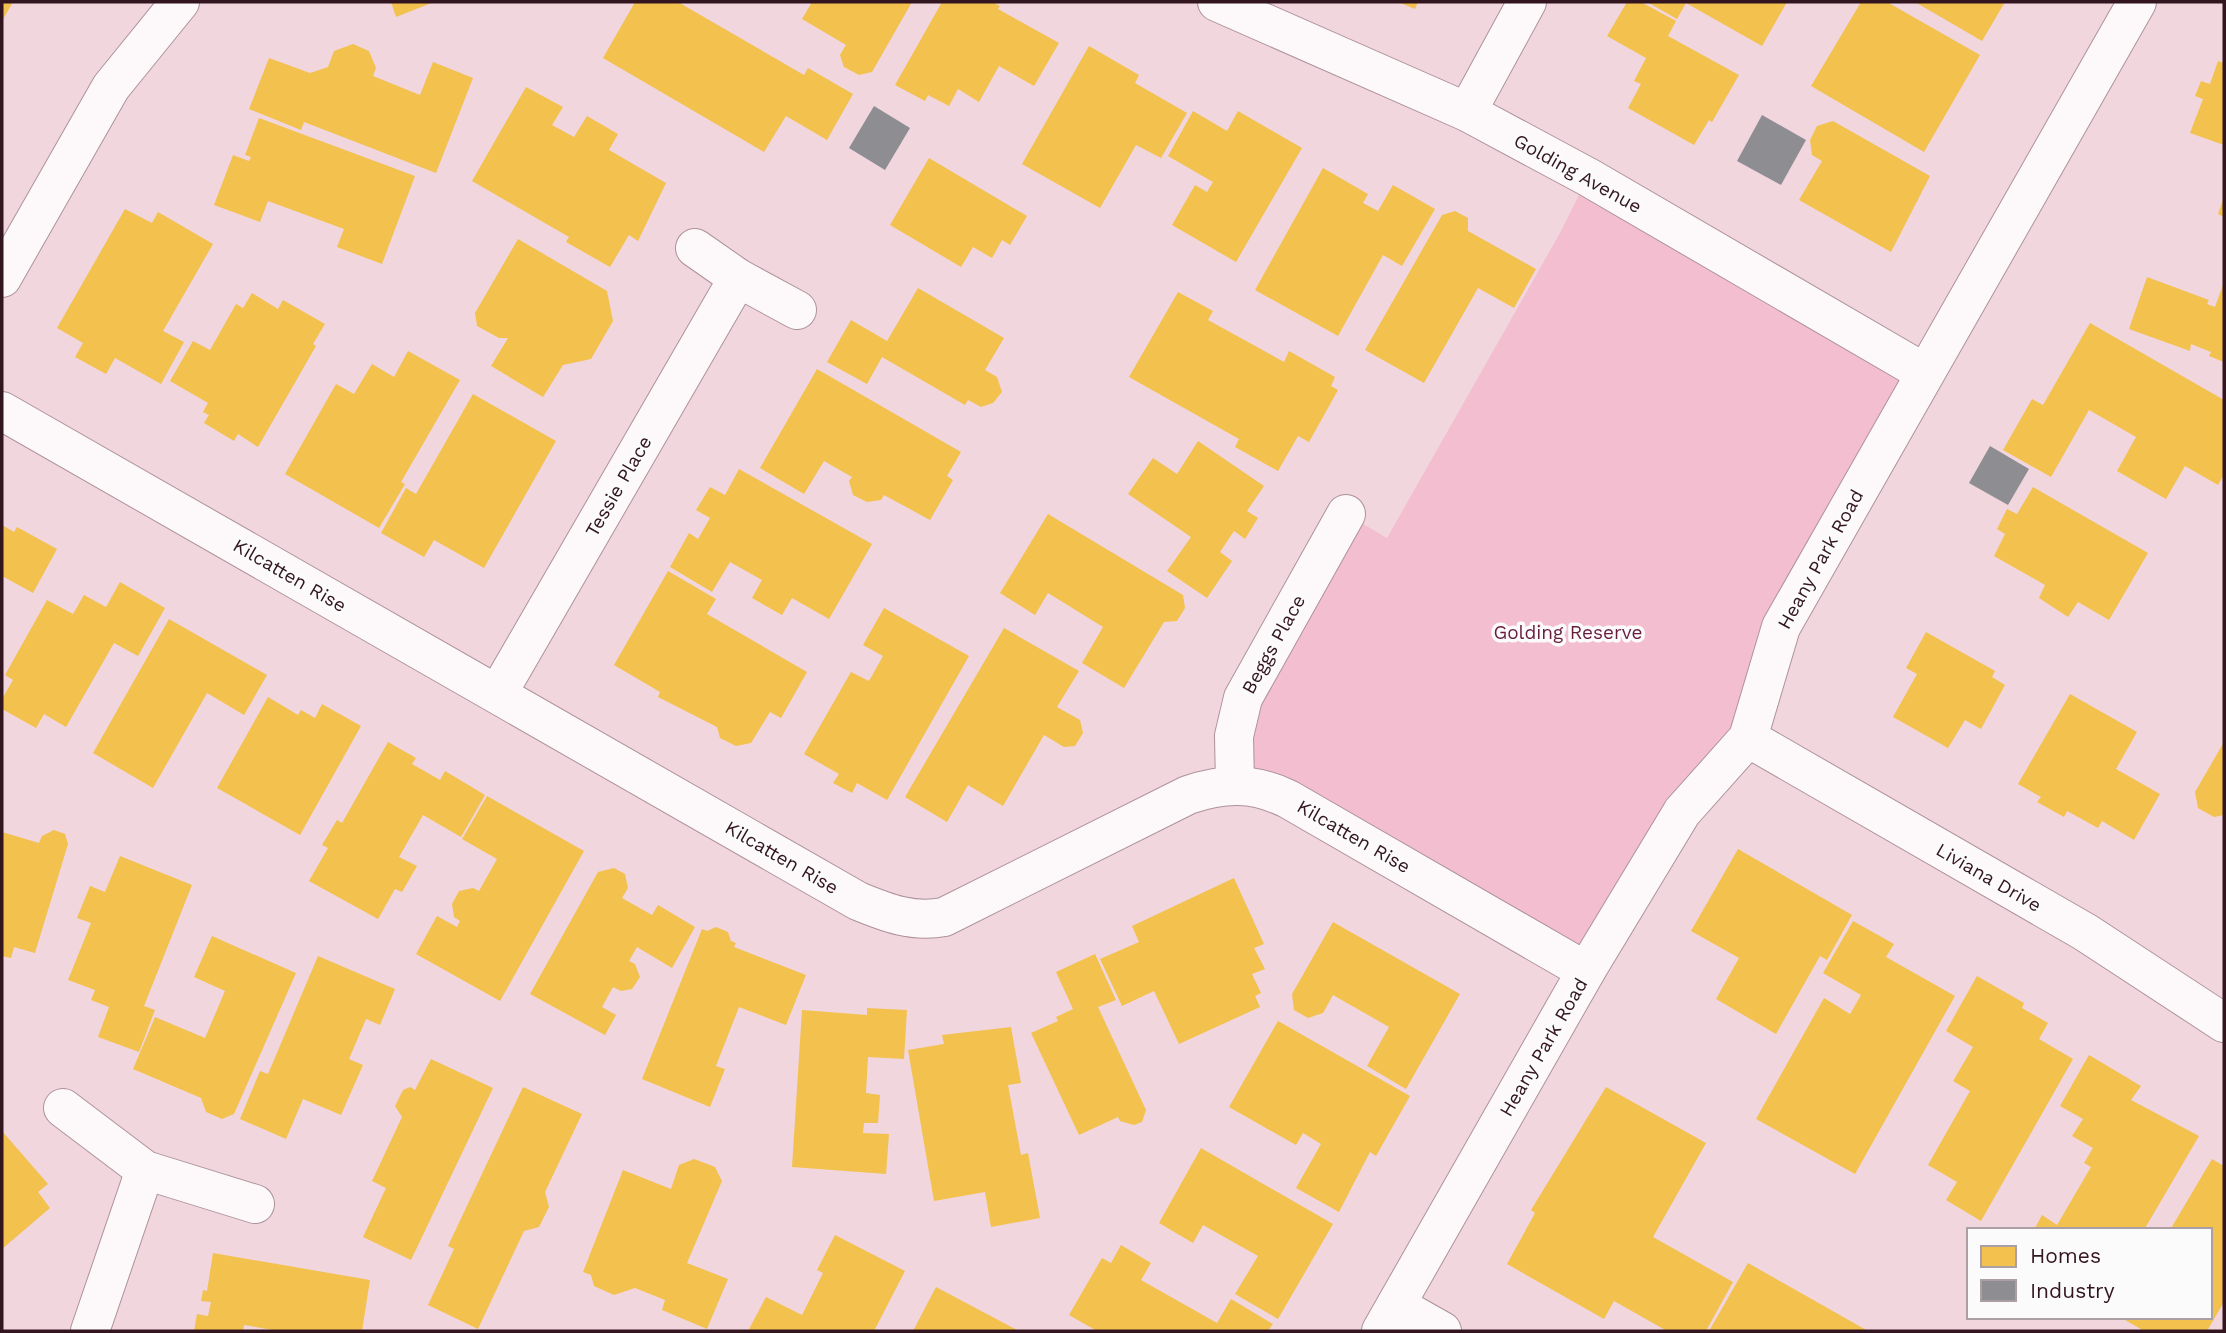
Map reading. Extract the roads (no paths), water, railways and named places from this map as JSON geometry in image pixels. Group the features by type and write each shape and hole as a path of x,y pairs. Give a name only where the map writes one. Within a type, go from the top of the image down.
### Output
{"street":[{"path":"2,278 111,87 180,2"},
{"name":"Golding Avenue","path":"1217,2 1466,112 1588,177 1925,373"},
{"path":"1466,112 1527,2"},
{"name":"Heany Park Road","path":"1389,1318 1586,971 1682,813 1748,738 1781,627 2137,2"},
{"path":"695,248 738,278 797,310"},
{"name":"Tessie Place","path":"498,693 738,278"},
{"name":"Kilcatten Rise","path":"2,411 858,901 903,917 924,921 965,908 1188,795 1213,787 1235,785 1259,787 1288,799 1586,971"},
{"name":"Beggs Place","path":"1235,785 1234,736 1243,698 1346,514"},
{"name":"Liviana Drive","path":"1748,738 2085,932 2224,1023"},
{"path":"63,1108 145,1170 255,1204"},
{"path":"90,1331 145,1170"},
{"path":"1389,1318 1441,1331"}],"park label":[{"name":"Golding Reserve","path":"1568,632"}]}
